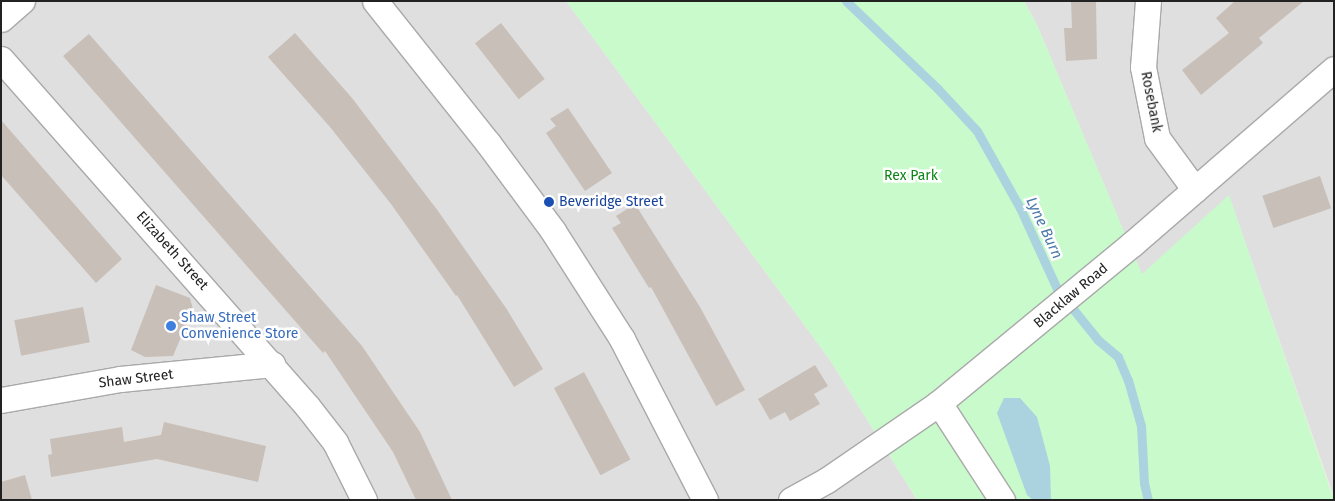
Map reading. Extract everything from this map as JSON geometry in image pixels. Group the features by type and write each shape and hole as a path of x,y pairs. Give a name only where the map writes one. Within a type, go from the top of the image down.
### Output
{"street":[{"path":"1,19 22,1"},
{"path":"376,1 488,143 553,232 622,339 705,500"},
{"name":"Rosebank","path":"1148,1 1143,67 1157,138 1196,190"},
{"name":"Elizabeth Street","path":"1,59 272,364 335,442 364,500"},
{"name":"Blacklaw Road","path":"791,500 827,480 939,403 1037,324 1331,79"},
{"name":"Shaw Street","path":"1,400 120,379 272,364"},
{"path":"939,403 1002,500"}],"shaded area":[{"path":"1,1 566,1 830,360 917,500 1,500"},
{"path":"1024,1 1334,1 1334,497 1229,196 1142,275 1037,25"}],"green space":[{"name":"Rex Park","path":"566,1 1024,1 1037,25 1142,274 1229,195 1334,500 917,500 830,360"}],"water":[{"path":"1004,398 1020,398 1037,417 1050,466 1051,500 1033,500 1027,495 997,413"}],"building":[{"path":"1071,1 1096,1 1097,59 1066,61 1064,28 1072,28"},
{"path":"1235,1 1304,1 1259,38 1263,43 1201,95 1182,70 1229,33 1216,18"},
{"path":"501,23 545,79 519,99 475,43"},
{"path":"295,33 352,98 438,211 506,308 543,369 514,387 457,295 391,204 330,127 268,57"},
{"path":"89,34 362,346 420,432 452,500 416,500 393,452 325,351 323,353 63,56"},
{"path":"568,108 612,173 585,191 546,133 556,126 550,119"},
{"path":"1,120 122,259 96,283 1,175"},
{"path":"1320,176 1331,208 1273,228 1262,196"},
{"path":"635,204 700,307 745,390 716,406 651,287 649,288 612,228 621,223 616,216"},
{"path":"156,285 190,298 193,309 173,356 145,357 131,350"},
{"path":"83,307 90,342 21,356 14,320"},
{"path":"815,365 828,386 814,394 820,404 790,421 785,412 770,420 758,399"},
{"path":"584,372 630,459 600,475 554,388"},
{"path":"164,422 266,446 258,482 157,459 51,477 48,455 52,454 50,439 122,427 124,442 161,435"},
{"path":"25,475 32,500 1,500 1,482"}],"waterway":[{"name":"Lyne Burn","path":"846,1 938,89 977,131 1020,208 1057,289 1098,340 1118,357 1128,380 1141,426 1144,483 1148,500"}],"place":[{"name":"Beveridge Street","path":"549,202"},
{"name":"Shaw Street Convenience Store","path":"171,326"}]}
